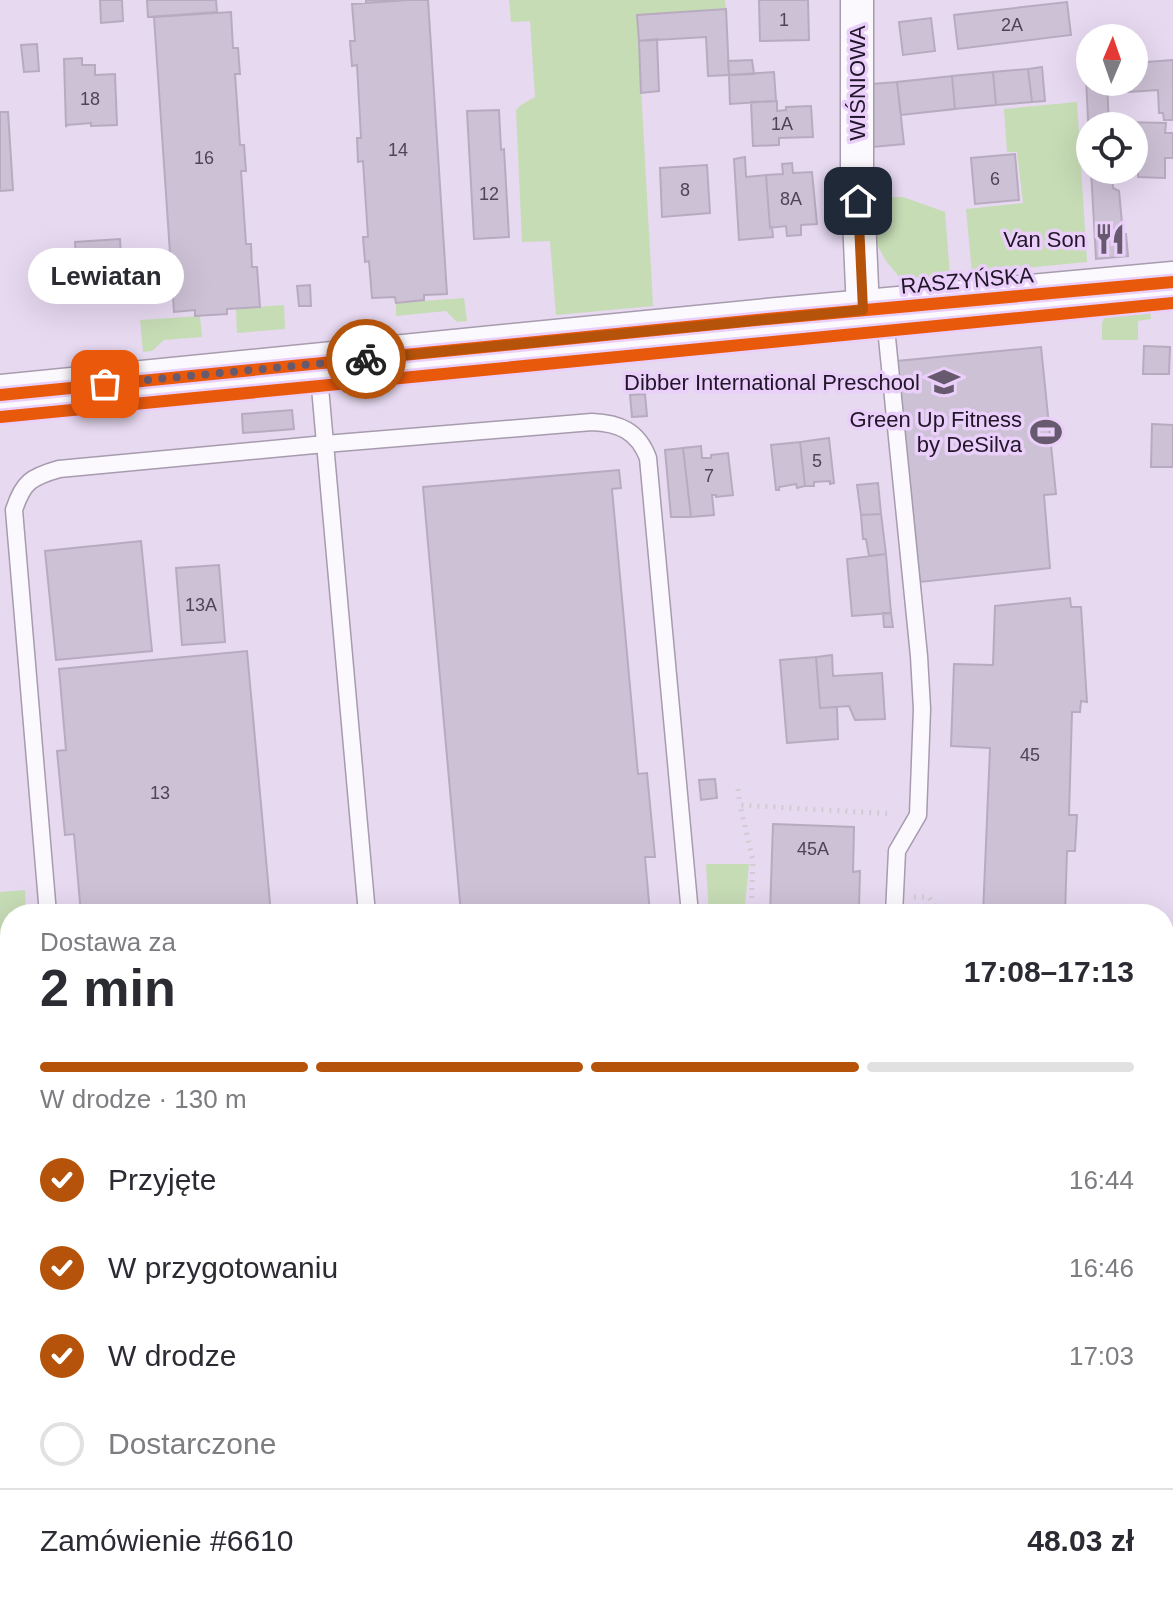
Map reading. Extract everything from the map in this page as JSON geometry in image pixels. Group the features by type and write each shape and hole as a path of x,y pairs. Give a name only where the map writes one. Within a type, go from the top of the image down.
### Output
{"street":[{"name":"WIŚNIOWA","path":"857,0 857,173 873,309"},
{"name":"RASZYŃSKA","path":"0,395 1173,282"}],"lane":[{"path":"873,309 919,656 922,709 918,815 897,851 894,904"},
{"path":"318,363 366,904"},
{"path":"47,904 14,510 27,482 40,474 59,469 592,422 618,426 629,432 642,443 648,458 689,904"}],"path":[{"path":"738,789 753,861 751,904"},
{"path":"740,805 918,815"}],"green space":[{"path":"509,0 725,0 726,9 637,15 653,306 556,315 550,241 522,242 516,110 535,97 530,21 511,22"},
{"path":"1077,102 1076,184 1082,184 1087,262 972,273 966,209 1023,203 1017,152 1007,152 1004,109"},
{"path":"903,197 945,212 950,275 901,279 886,261 874,239 874,198"},
{"path":"464,298 467,321 457,322 446,311 396,316 396,303"},
{"path":"284,305 285,329 237,333 236,308"},
{"path":"1150,310 1151,319 1138,321 1138,340 1102,340 1105,316"},
{"path":"200,316 202,337 164,340 152,351 143,352 140,320"},
{"path":"706,864 749,864 745,904 708,904"},
{"path":"25,890 26,904 0,904 0,892"}],"building":[{"path":"100,0 122,0 123,21 101,23"},
{"path":"147,0 216,0 217,12 148,17"},
{"path":"366,0 408,0 366,3"},
{"path":"428,0 447,294 424,295 424,300 396,303 395,297 372,298 369,261 365,262 363,237 368,237 363,161 358,162 357,138 361,138 357,65 352,66 350,41 355,41 352,4"},
{"path":"759,0 808,0 809,40 760,41"},
{"path":"1067,2 1071,35 958,49 954,15"},
{"path":"726,9 729,75 708,76 706,37 639,41 637,15"},
{"path":"231,12 233,48 238,48 240,74 235,74 240,145 244,145 246,171 241,171 246,244 251,244 252,267 257,267 260,307 227,309 227,314 195,316 195,310 174,312 154,17"},
{"path":"931,18 935,51 903,55 899,22"},
{"path":"657,39 659,91 641,93 639,41"},
{"path":"37,44 39,71 24,72 21,45"},
{"path":"82,58 82,65 95,65 95,75 115,74 117,125 91,126 91,123 66,127 64,59"},
{"path":"752,60 754,74 729,75 728,61"},
{"path":"1173,60 1173,120 1164,120 1163,113 1159,113 1158,90 1148,91 1148,62"},
{"path":"1042,67 1045,101 1032,102 1028,69"},
{"path":"1028,69 1032,102 996,105 993,72"},
{"path":"774,72 776,101 730,104 729,75"},
{"path":"993,72 996,105 955,109 952,76"},
{"path":"952,76 955,109 901,115 897,82"},
{"path":"897,82 904,144 873,147 872,84"},
{"path":"1087,96 1108,96 1108,112 1088,112"},
{"path":"777,101 777,111 786,110 786,107 811,106 813,137 779,138 779,145 753,146 751,102"},
{"path":"499,110 509,237 474,239 467,111"},
{"path":"0,112 8,112 13,190 0,191"},
{"path":"1148,123 1166,123 1165,133 1173,133 1173,158 1165,158 1165,178 1148,177"},
{"path":"1015,154 1019,200 975,204 971,158"},
{"path":"745,157 746,177 766,175 773,237 739,240 734,159"},
{"path":"792,163 793,173 812,172 817,224 801,225 801,235 787,236 786,226 770,228 766,175 783,174 782,164"},
{"path":"707,165 710,213 662,217 660,168"},
{"path":"1092,184 1113,184 1113,188 1119,191 1128,256 1096,259"},
{"path":"120,239 123,293 79,296 75,242"},
{"path":"310,285 311,306 299,306 297,286"},
{"path":"1144,346 1170,347 1169,374 1143,374"},
{"path":"1041,347 1056,494 1044,495 1050,568 920,582 897,361"},
{"path":"645,394 647,416 632,417 630,395"},
{"path":"292,410 294,429 243,433 242,414"},
{"path":"1152,424 1173,425 1173,467 1151,467"},
{"path":"829,438 834,483 814,482 814,486 805,486 800,442"},
{"path":"800,442 805,486 797,488 796,484 776,490 771,445"},
{"path":"701,446 702,458 728,453 733,495 712,495 714,515 691,517 683,448"},
{"path":"683,448 691,517 671,517 665,450"},
{"path":"619,470 621,488 612,489 638,774 647,773 655,857 645,857 649,904 460,904 423,487"},
{"path":"878,483 881,514 861,515 857,485"},
{"path":"881,514 886,554 869,556 866,539 863,539 861,515"},
{"path":"141,541 152,651 56,660 45,551"},
{"path":"886,554 891,613 852,616 847,559"},
{"path":"219,565 225,642 182,645 176,568"},
{"path":"1070,598 1071,607 1081,607 1087,702 1081,701 1080,712 1072,712 1069,815 1077,815 1075,851 1067,851 1065,904 983,904 990,748 951,746 954,664 993,665 995,606"},
{"path":"883,613 891,613 893,627 884,627"},
{"path":"247,651 270,904 80,904 74,834 65,835 57,751 66,750 59,669"},
{"path":"832,655 833,676 882,673 885,719 855,720 849,706 820,708 816,657"},
{"path":"816,657 820,708 837,707 838,739 787,743 780,660"},
{"path":"715,779 717,798 701,800 699,780"},
{"path":"773,824 854,827 853,872 860,871 859,904 770,904"}],"cycle path":[{"path":"0,395 1173,282"},
{"path":"0,417 1173,303"}],"way so far":[{"path":"105,384 366,359"}],"place":[{"name":"Van Son","path":"1110,239"},
{"name":"Dibber International Preschool","path":"944,382"},
{"name":"Lewiatan","path":"105,384"},
{"name":"Green Up Fitness by DeSilva","path":"1046,432"}],"route":[{"path":"366,359 863,310 858,201"}]}
